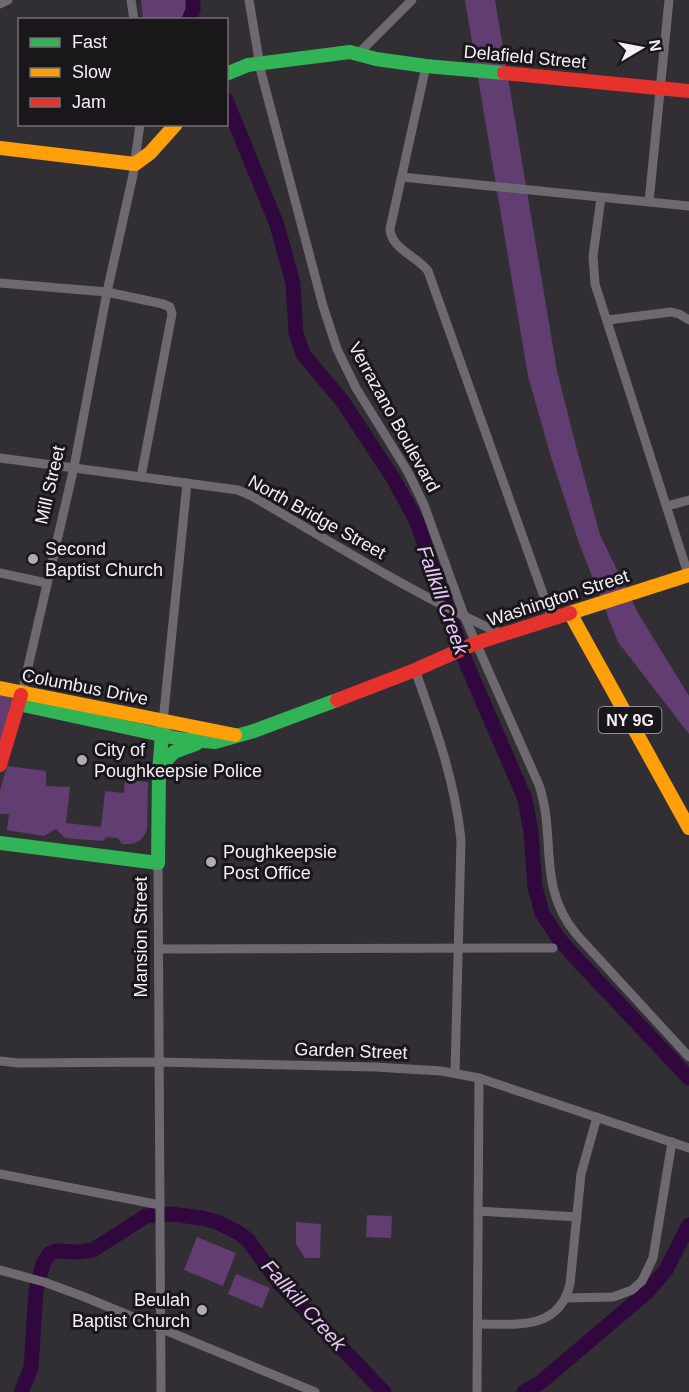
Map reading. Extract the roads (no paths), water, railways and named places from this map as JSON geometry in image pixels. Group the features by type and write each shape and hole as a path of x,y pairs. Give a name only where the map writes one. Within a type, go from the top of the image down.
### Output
{"street":[{"path":"0,4 8,0"},
{"path":"131,0 134,18"},
{"path":"228,73 260,63 249,0"},
{"path":"359,53 412,0"},
{"path":"649,202 669,0"},
{"name":"Delafield Street","path":"260,63 350,52 375,59 426,66 689,91"},
{"name":"Verrazano Boulevard","path":"260,63 323,306 337,349 356,388 408,472 424,505 474,645 542,795 556,903 577,935 689,1057"},
{"path":"426,66 390,229 391,237 423,265 430,278 552,619"},
{"name":"Mill Street","path":"0,765 20,699 74,467 141,126"},
{"path":"0,148 135,164 165,138 174,126"},
{"path":"402,177 689,206"},
{"path":"601,198 593,256 595,284 689,576"},
{"path":"0,283 107,292 170,307 172,314 141,477"},
{"path":"608,320 671,312 689,320"},
{"name":"North Bridge Street","path":"0,458 238,490 464,617 502,634"},
{"name":"Mansion Street","path":"161,1392 159,768 187,483"},
{"path":"667,506 689,500"},
{"path":"0,573 46,583"},
{"name":"Washington Street","path":"162,728 187,741 227,740 415,670 502,634 689,576"},
{"name":"NY 9G","path":"570,613 689,828"},
{"path":"415,670 447,764 459,819 461,840 455,1073"},
{"name":"Columbus Drive","path":"0,688 20,699 162,728"},
{"name":"Washington Street","path":"162,728 238,735"},
{"path":"159,768 166,758 177,750 210,742"},
{"path":"0,843 158,863"},
{"path":"159,949 553,948"},
{"name":"Garden Street","path":"0,1061 375,1067 455,1073 479,1078 689,1148"},
{"path":"477,1392 479,1078"},
{"path":"478,1324 524,1324 542,1319 558,1310 566,1298 570,1284 581,1174 597,1117"},
{"path":"566,1298 613,1297 632,1290 642,1281 653,1258 672,1142"},
{"path":"0,1174 160,1207"},
{"path":"478,1211 577,1216"},
{"path":"0,1270 44,1282 82,1296 315,1392"}],"waterway":[{"name":"Fallkill Creek","path":"190,18 193,0"},
{"name":"Fallkill Creek","path":"228,105 277,225 293,283 296,333 303,354 343,402 393,478 416,520 467,665 525,799 531,832 535,887 542,913 559,939 575,957 689,1078"},
{"name":"Fallkill Creek","path":"21,1392 31,1368 36,1290 43,1264 49,1254 56,1251 93,1250 146,1216 172,1214 217,1222 248,1240 280,1284 384,1392"},
{"name":"Fallkill Creek","path":"524,1392 541,1382 647,1292 666,1270 689,1225"}],"place":[{"name":"Second Baptist Church","path":"33,559"},
{"name":"City of Poughkeepsie Police","path":"82,760"},
{"name":"Poughkeepsie Post Office","path":"211,862"},
{"name":"Beulah Baptist Church","path":"202,1310"}]}
